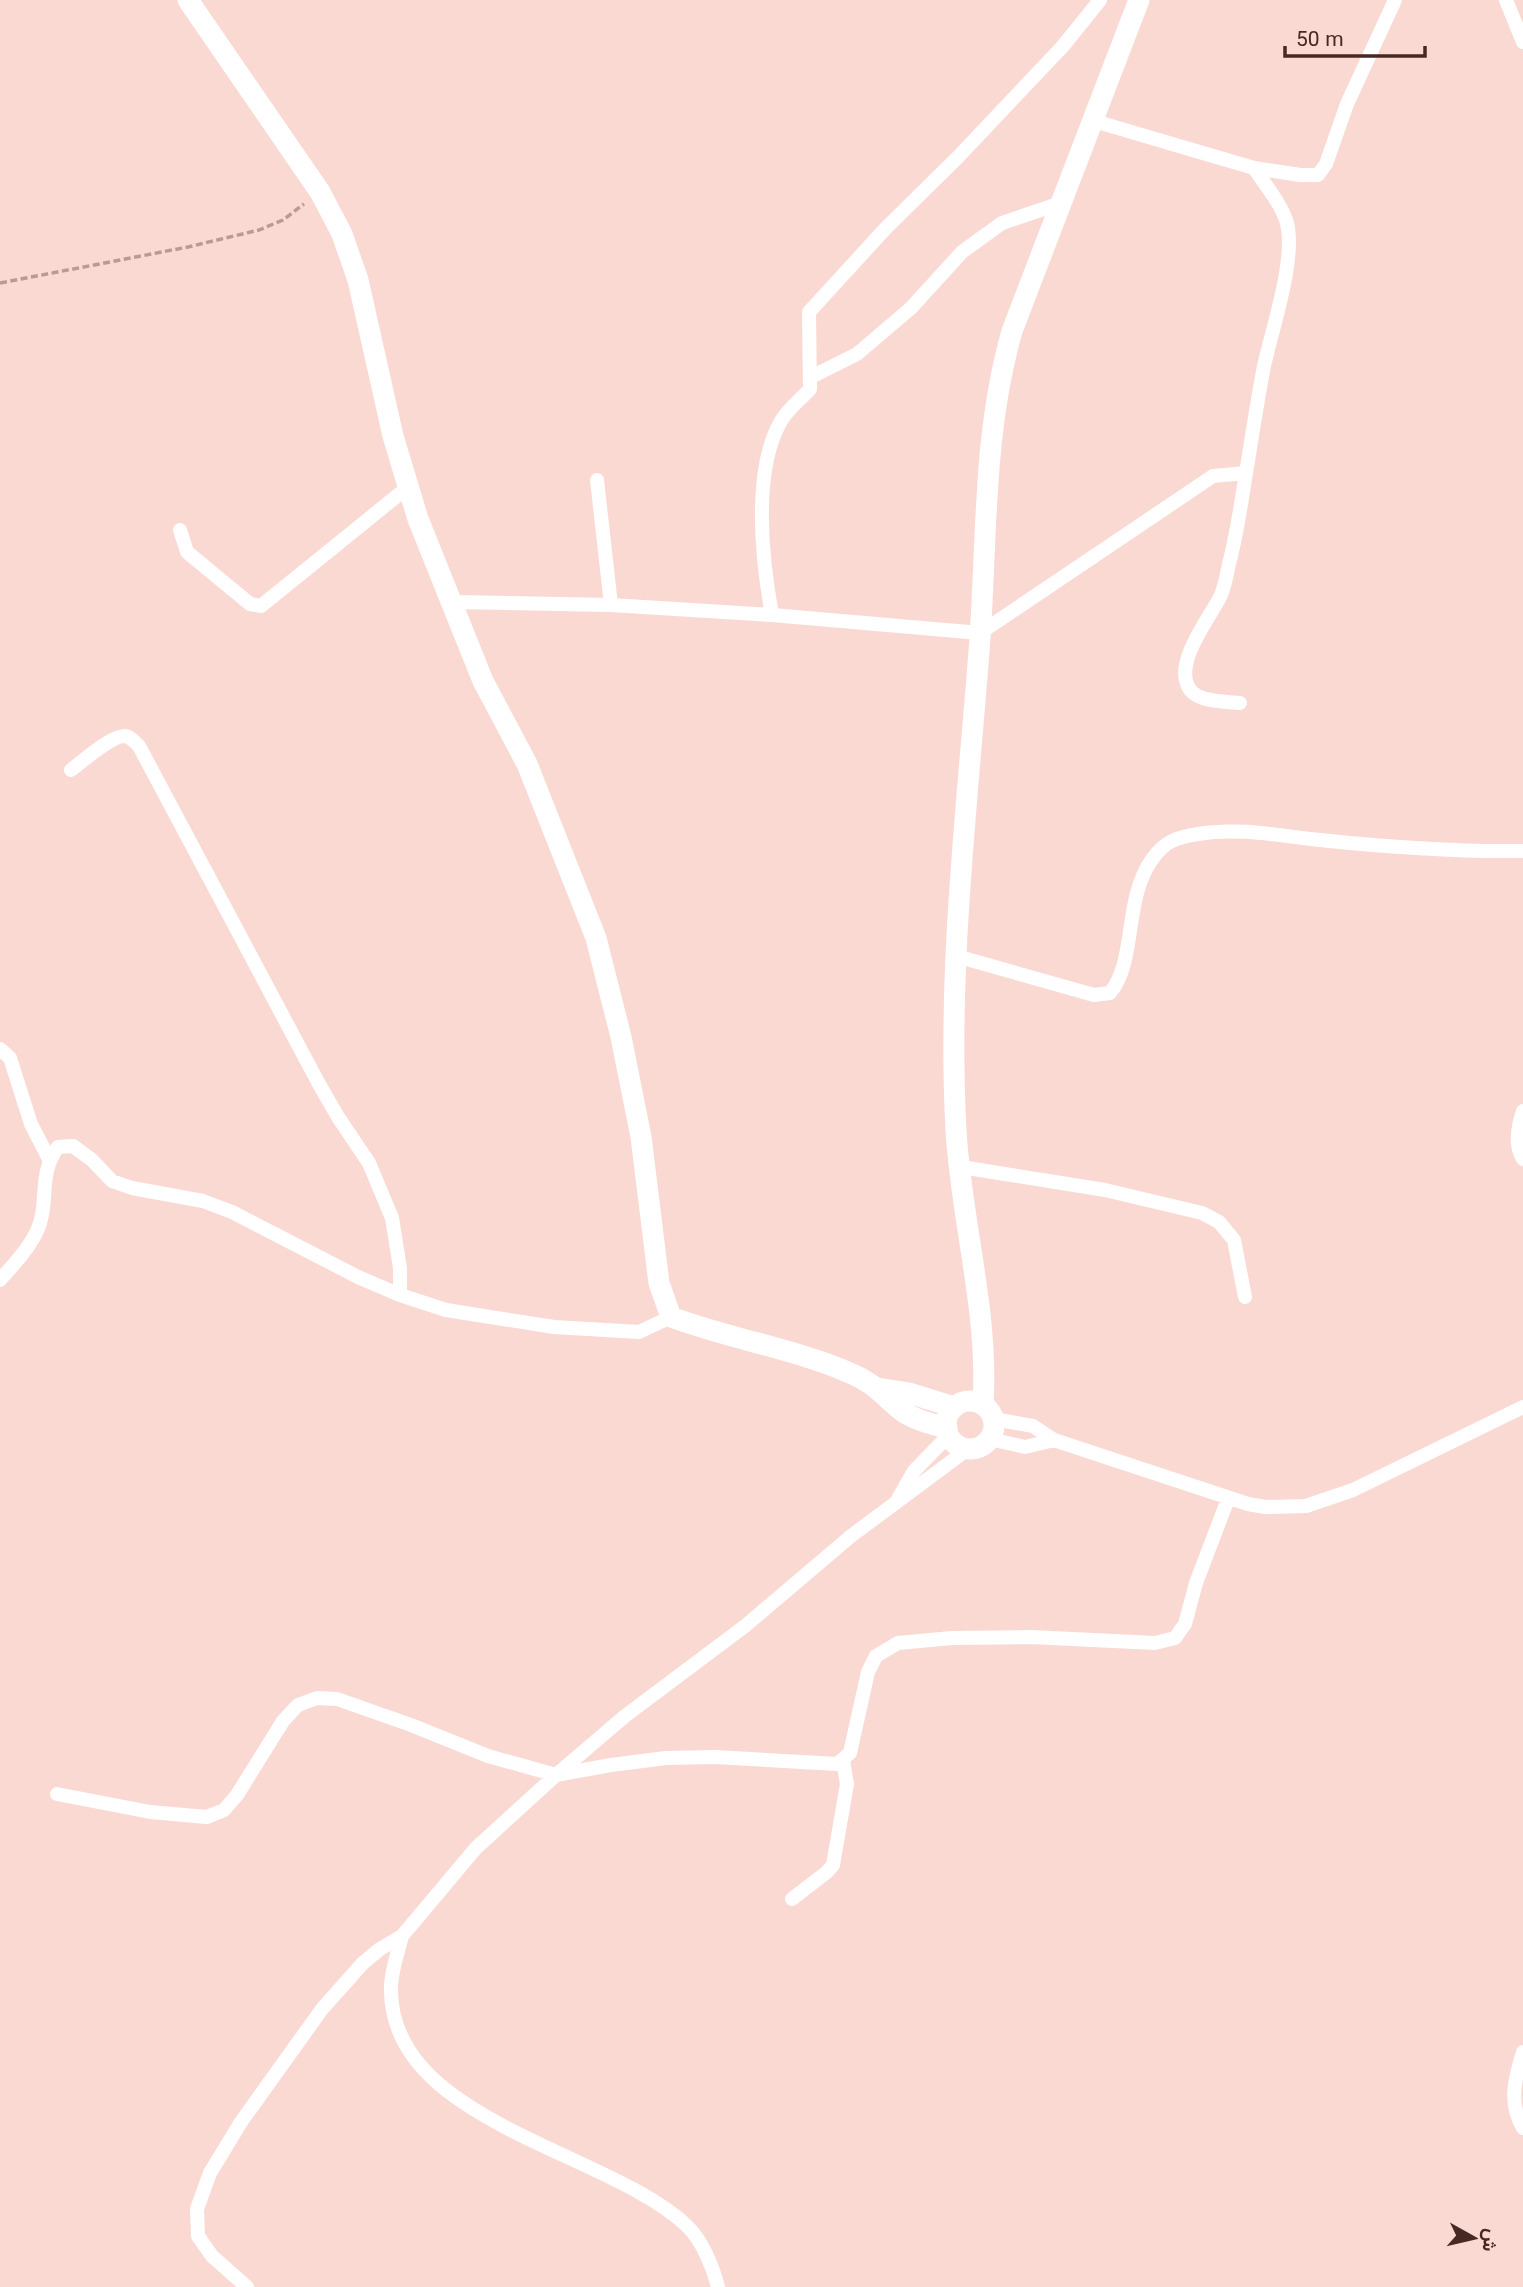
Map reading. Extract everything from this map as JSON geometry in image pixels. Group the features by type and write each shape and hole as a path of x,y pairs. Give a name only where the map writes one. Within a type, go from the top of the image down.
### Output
{"street":[{"path":"188,0 320,192 342,234 358,279 393,436 435,564 453,602 483,681 527,764 596,938 621,1037 641,1137 659,1283 671,1317"},
{"path":"772,615 763,566 763,482 772,439 782,419 810,389 809,312 885,229 1063,47 1100,0"},
{"path":"247,2287 212,2256 198,2236 197,2209 209,2173 241,2122 322,2009 363,1963 380,1948 402,1936 476,1848 625,1716 745,1626 898,1500 968,1449 984,1445 989,1421 977,1285 956,1133 954,1072 956,956 980,633 987,469 1000,373 1025,294 1139,0"},
{"path":"1094,121 1254,168 1300,176 1318,175 1322,171 1347,103 1395,0"},
{"path":"1506,0 1523,42"},
{"path":"1240,703 1202,698 1192,693 1186,683 1186,666 1194,644 1222,593 1237,531 1264,365 1284,283 1288,231 1284,216 1254,168"},
{"path":"811,377 857,354 911,307 962,252 1002,223 1061,202"},
{"path":"453,602 611,605 772,615 980,633 1213,475 1246,473"},
{"path":"597,480 611,605"},
{"path":"180,530 187,552 250,604 261,607 408,488"},
{"path":"71,770 113,738 131,738 139,746 319,1084 369,1163 392,1218 400,1268 400,1295"},
{"path":"956,956 1094,995 1110,993 1119,983 1132,907 1151,860 1165,842 1199,834 1242,832 1401,847 1523,851"},
{"path":"0,1049 10,1058 31,1124 49,1159"},
{"path":"1523,1111 1518,1126 1518,1152 1523,1159"},
{"path":"0,1280 21,1257 38,1230 49,1159 58,1147 73,1146 92,1160 112,1181 132,1188 203,1200 400,1295 446,1310 554,1327 639,1332 671,1317 709,1331 827,1363 855,1375 878,1388 902,1411 948,1432 957,1444 968,1449"},
{"path":"961,1167 1105,1190 1202,1213 1219,1222 1234,1240 1245,1297"},
{"path":"878,1388 954,1407 968,1401 989,1421 1025,1447 1054,1440"},
{"path":"898,1500 914,1471 948,1432 947,1421 954,1407"},
{"path":"989,1421 1033,1426 1054,1440 1228,1499 1265,1507 1306,1506 1330,1499 1523,1407"},
{"path":"57,1794 150,1812 207,1817 224,1810 237,1795 283,1721 298,1705 317,1698 337,1699 488,1756 556,1775 666,1758 715,1757 837,1764 850,1754 868,1672 876,1656 898,1643 952,1637 1031,1637 1155,1643 1175,1638 1185,1624 1196,1583 1228,1499"},
{"path":"792,1899 833,1865 847,1784 843,1760"},
{"path":"402,1936 391,1986 394,2017 401,2039 413,2059 447,2091 476,2110 617,2180 688,2227 702,2247 718,2287"},
{"path":"1523,2052 1515,2079 1514,2104 1523,2128"}],"path":[{"path":"0,283 188,247 259,230 283,220 320,192"}]}
